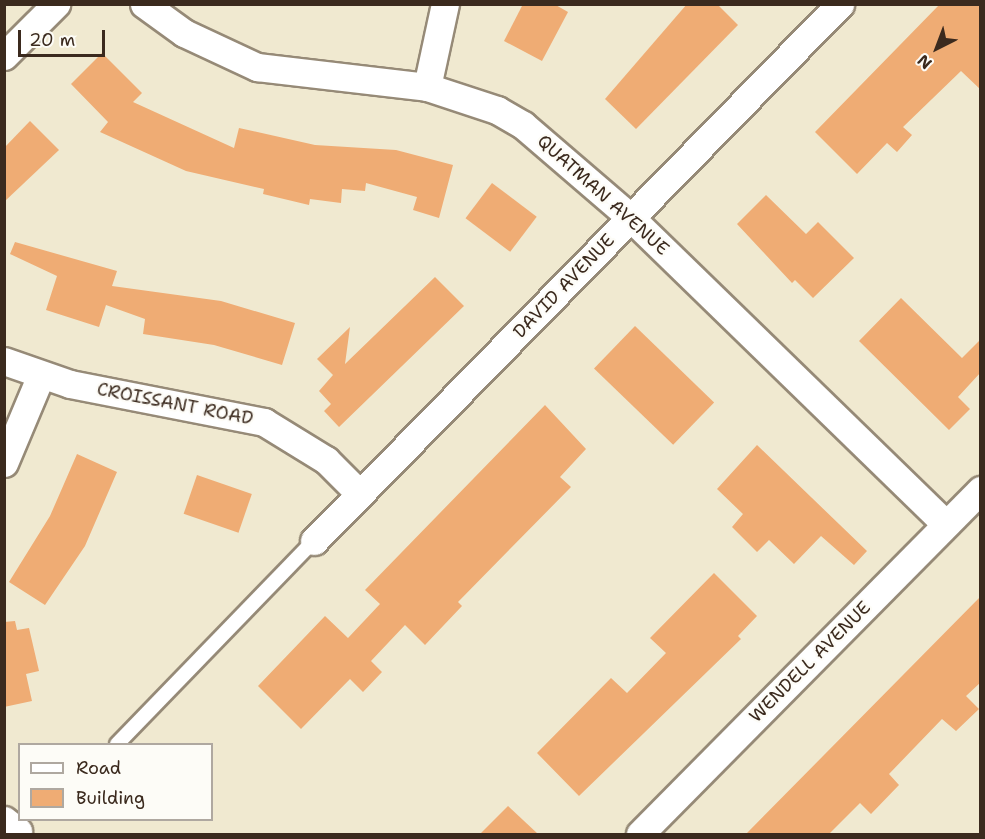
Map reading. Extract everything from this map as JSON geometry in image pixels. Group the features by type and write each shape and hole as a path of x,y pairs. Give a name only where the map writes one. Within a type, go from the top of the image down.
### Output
{"street":[{"path":"4,56 56,4"},
{"name":"QUATMAN AVENUE","path":"144,4 184,33 257,67 427,87 466,98 523,125 631,218 945,524"},
{"path":"427,87 445,4"},
{"name":"DAVID AVENUE","path":"314,541 840,4"},
{"name":"CROISSANT ROAD","path":"4,361 41,375 264,422 326,460 360,494"},
{"path":"4,463 41,375"},
{"name":"WENDELL AVENUE","path":"640,834 981,490"}],"lane":[{"path":"118,743 314,541"}],"building":[{"path":"523,4 554,4 568,12 542,61 504,41"},
{"path":"687,4 717,4 738,25 636,129 605,99"},
{"path":"940,4 981,4 981,90 961,71 903,127 912,135 897,152 887,143 857,174 815,132"},
{"path":"102,53 142,93 133,102 234,148 239,128 315,145 396,150 453,165 439,218 413,210 417,197 366,183 365,191 342,189 341,203 310,199 309,205 263,194 264,189 186,171 100,132 108,122 71,84"},
{"path":"30,121 59,150 4,202 4,148"},
{"path":"492,183 537,217 510,252 466,218"},
{"path":"766,195 806,234 818,222 854,258 813,298 795,280 792,283 737,224"},
{"path":"15,242 117,271 112,286 221,301 295,323 282,365 214,345 143,334 145,319 106,305 99,327 46,310 57,276 10,254"},
{"path":"435,277 464,306 339,427 324,411 331,404 319,391 333,375 317,359 350,327 345,364"},
{"path":"901,298 962,358 981,339 981,372 958,397 970,409 949,430 859,341"},
{"path":"635,326 714,402 673,445 594,368"},
{"path":"545,405 586,449 560,477 571,487 458,602 462,606 425,645 405,625 371,661 382,672 363,692 350,679 301,729 258,686 325,616 348,638 380,604 365,590"},
{"path":"757,445 867,551 854,565 821,536 794,564 769,540 757,552 732,527 743,514 717,489"},
{"path":"77,454 117,472 85,546 45,605 9,582 50,516"},
{"path":"197,475 252,494 238,533 184,514"},
{"path":"714,573 757,616 738,636 741,639 579,796 537,753 611,678 627,693 666,653 650,638"},
{"path":"981,596 981,682 966,696 979,709 956,731 942,719 889,774 899,785 871,814 860,803 829,834 746,834"},
{"path":"15,621 17,630 29,628 39,671 26,674 32,701 4,707 4,622"},
{"path":"508,806 538,834 480,834"}]}
